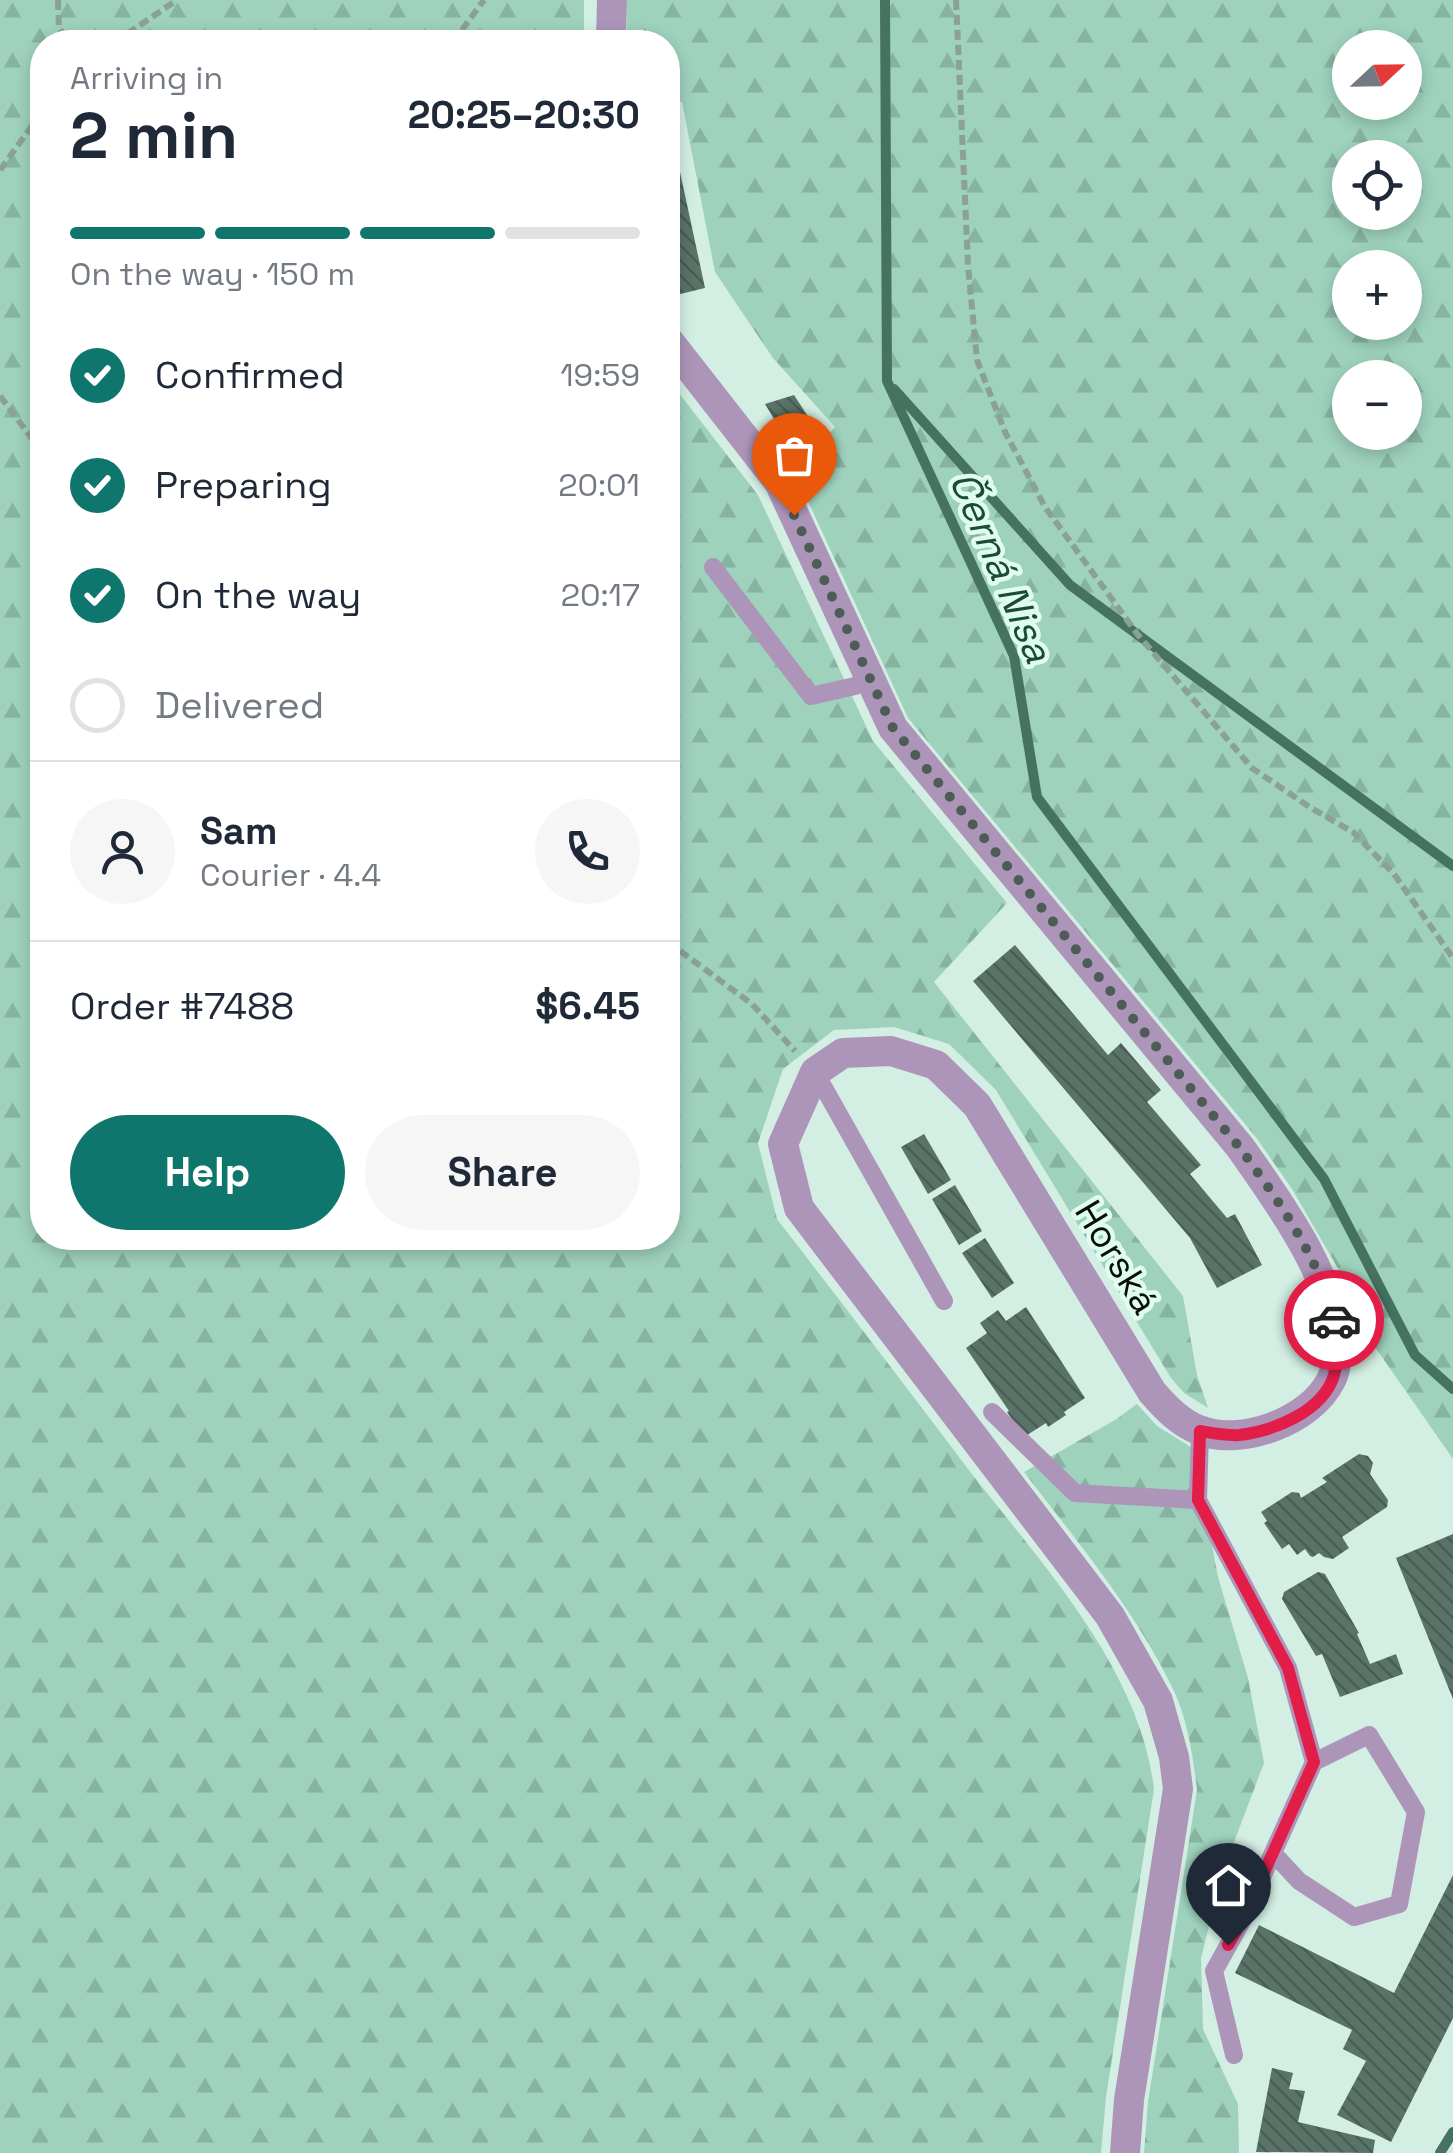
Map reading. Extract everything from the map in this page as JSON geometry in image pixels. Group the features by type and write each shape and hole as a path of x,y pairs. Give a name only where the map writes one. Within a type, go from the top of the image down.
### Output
{"street":[{"path":"611,30 612,0"},
{"path":"680,355 779,482 893,728 1240,1148 1276,1199 1322,1280 1334,1318 1337,1350 1333,1378 1315,1404 1264,1431 1234,1435 1200,1431"},
{"name":"Horská","path":"815,1072 843,1053 891,1051 936,1065 977,1105 1152,1392 1169,1412 1200,1431"},
{"path":"815,1072 784,1144 799,1208 1110,1616 1158,1701 1174,1757 1178,1789 1129,2100 1125,2153"}],"lane":[{"path":"712,567 811,696 855,686 870,678"},
{"path":"815,1072 944,1301"},
{"path":"992,1412 1074,1493 1198,1500"},
{"path":"1200,1431 1198,1500 1288,1668 1314,1762"},
{"path":"1234,2055 1214,1971 1243,1919 1314,1762 1370,1734 1416,1812 1399,1904 1354,1916 1300,1881 1273,1853"}],"path":[{"path":"58,0 60,30"},
{"path":"133,30 177,0"},
{"path":"463,30 484,0"},
{"path":"956,0 968,265 978,360 1005,432 1044,507 1138,635 1252,768 1353,832 1394,874 1453,958"},
{"path":"0,170 30,129"},
{"path":"0,396 30,436"},
{"path":"680,951 752,1004 815,1072"}],"green space":[{"path":"0,0 584,0 584,30 30,30 30,1250 680,1250 680,394 758,495 873,741 1007,903 934,982 1183,1296 1197,1375 1208,1408 1184,1393 1171,1378 996,1090 949,1044 894,1027 834,1030 783,1069 758,1143 777,1219 1055,1579 1108,1659 1145,1744 1154,1789 1106,2097 1101,2153 0,2153"},
{"path":"627,0 1453,0 1453,1459 1352,1314 1340,1272 1292,1189 1255,1136 908,718 795,473 835,427 773,358 715,272 680,102 680,30 627,30"},
{"path":"1137,1404 1157,1426 1194,1449 1218,1577 1248,1678 1264,1763 1223,1871 1201,1958 1203,2029 1238,2104 1239,2153 1144,2153 1148,2102 1197,1790 1192,1752 1179,1703 1142,1633 1024,1472"}],"building":[{"path":"680,172 705,288 680,294"},
{"path":"794,395 813,424 786,439 765,404"},
{"path":"1015,945 1108,1055 1121,1043 1161,1090 1147,1102 1201,1165 1190,1174 1227,1218 1235,1214 1262,1265 1217,1288 1190,1238 973,981"},
{"path":"924,1134 951,1180 928,1194 901,1147"},
{"path":"955,1185 982,1231 959,1245 932,1199"},
{"path":"985,1238 1014,1283 992,1298 962,1253"},
{"path":"1026,1307 1085,1398 1048,1427 1046,1423 1024,1437 966,1348 987,1333 980,1323 998,1310 1006,1321"},
{"path":"1359,1454 1368,1456 1373,1463 1370,1474 1388,1500 1387,1507 1342,1537 1349,1548 1333,1559 1319,1553 1310,1556 1305,1549 1297,1555 1289,1544 1282,1549 1261,1512 1292,1492 1299,1493 1301,1498 1327,1482 1322,1478"},
{"path":"1453,1534 1453,1699 1396,1558"},
{"path":"1318,1572 1325,1574 1359,1633 1370,1664 1396,1654 1403,1674 1340,1697 1322,1654 1316,1656 1282,1599 1284,1592"},
{"path":"1453,1875 1453,2018 1391,2142 1337,2115 1366,2061 1343,2049 1352,2030 1235,1973 1259,1925 1394,1993"},
{"path":"1272,2068 1293,2073 1289,2089 1305,2091 1298,2122 1375,2140 1373,2153 1256,2152"}],"waterway":[{"name":"Černá Nisa","path":"885,0 887,381 1014,656 1037,797 1324,1179 1415,1355 1453,1389"},
{"path":"894,389 1070,585 1453,866"},
{"name":"Černá Nisa","path":"1440,2153 1453,2132"}],"way so far":[{"path":"794,515 893,728 1240,1148 1276,1199 1322,1280 1334,1320"}],"route":[{"path":"1228,1945 1314,1762 1288,1668 1198,1500 1200,1431 1234,1435 1264,1431 1315,1404 1333,1378 1337,1350 1334,1320"}]}
